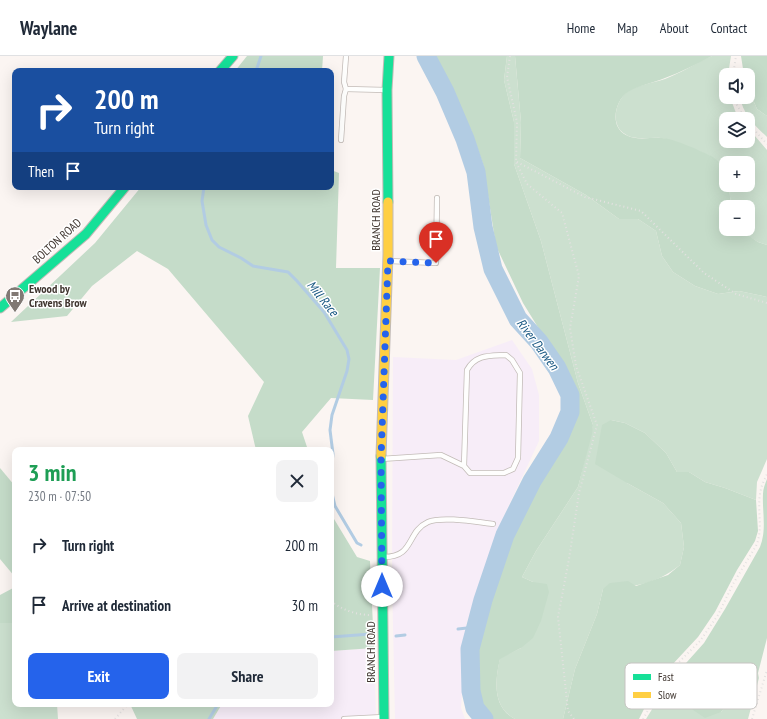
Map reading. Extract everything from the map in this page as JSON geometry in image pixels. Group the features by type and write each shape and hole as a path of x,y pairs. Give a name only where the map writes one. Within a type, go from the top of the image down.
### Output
{"main road":[{"path":"223,68 233,56"},
{"name":"BRANCH ROAD","path":"384,718 381,459 388,261 387,90 389,56"},
{"name":"BOLTON ROAD","path":"0,308 86,234 123,190"}],"lane":[{"path":"341,140 344,96 346,89 344,82 346,56"},
{"path":"346,89 387,90"},
{"path":"388,261 436,263 437,198"},
{"path":"381,459 441,456 464,466 470,473 504,473 513,469 518,458 520,373 512,360 506,355 484,356 471,363 468,370 464,466"},
{"path":"382,556 394,557 403,551 420,526 437,519 493,524"},
{"path":"344,719 384,718"}],"path":[{"path":"510,56 507,77 517,122 516,162 527,184 562,213 579,276 570,328 576,366 596,425 579,493 558,617 568,711 574,719"},
{"path":"734,68 736,56"},
{"path":"755,131 767,144"},
{"path":"516,162 585,198 641,211 704,273 736,294 767,303"},
{"path":"678,663 705,634 718,614 733,584 756,546 760,532 759,515 761,489 767,474"},
{"path":"334,604 338,607 362,615 382,615"},
{"path":"757,703 767,670"},
{"path":"115,719 125,707"},
{"path":"643,719 649,709"},
{"path":"752,719 755,709"}],"shaded area":[{"path":"512,340 532,369 539,395 539,441 504,516 466,625 461,708 465,719 395,719 392,578 393,357 456,360"},
{"path":"374,648 376,719 213,719 220,707 334,707 334,651"}],"green space":[{"path":"247,56 323,56 322,68 237,68"},
{"path":"434,56 507,56 504,80 514,122 514,164 541,241 578,383 593,425 578,487 536,551 522,577 533,582 547,584 549,592 541,621 533,638 521,648 500,659 496,684 499,700 502,708 515,719 491,719 486,716 478,704 473,685 475,660 511,533 560,447 572,419 573,398 568,376 523,303 496,246 483,164 471,130"},
{"path":"507,56 515,56 521,122 520,158 586,195 619,219 638,219 656,231 662,256 673,272 695,286 718,294 739,291 767,297 767,459 757,482 756,500 705,482 689,472 677,472 666,453 645,433 625,423 611,420 627,483 663,503 681,523 684,547 680,565 662,577 634,586 603,589 597,614 575,669 563,719 515,719 502,708 496,684 500,658 521,648 533,582 522,577 536,551 578,487 593,425 578,383 541,241 514,164 514,122 504,80"},
{"path":"515,56 712,56 677,73 628,92 623,96 617,107 617,126 621,131 630,137 667,139 681,143 713,157 719,162 719,192 730,192 730,200 719,200 719,236 749,236 758,242 767,245 767,297 739,291 718,294 695,286 673,272 662,256 656,231 638,219 619,219 586,195 520,158 521,122"},
{"path":"712,56 731,56 729,68 719,68 719,104 733,104 736,112 719,112 719,148 755,148 755,136 767,150 767,245 758,242 748,236 755,236 755,200 730,200 730,192 755,192 755,156 719,156 719,163 711,157 665,139 638,138 629,136 620,130 617,125 617,107 627,92 640,86 671,77"},
{"path":"741,56 767,56 767,116 757,109 755,104 755,68 743,68"},
{"path":"742,104 755,104 757,109 767,116 767,137 755,125 755,112 746,112"},
{"path":"334,171 339,173 336,268 380,268 373,400 331,398 302,432 307,447 255,447 248,416 264,382 168,269 137,251 92,286 67,316 11,322 95,243 139,190 334,190"},
{"path":"611,420 625,423 645,433 666,453 677,472 689,472 705,482 756,500 758,531 755,541 737,570 715,612 698,637 674,663 625,663 625,709 644,709 639,719 563,719 575,669 597,614 603,589 610,583 628,581 636,586 668,575 680,565 684,547 681,523 663,503 595,464 602,425"},
{"path":"0,468 12,482 12,573 0,559"},
{"path":"767,479 767,638 758,673 757,663 686,663 704,643 760,547 764,527 764,486"},
{"path":"334,519 357,557 370,561 374,648 334,651"},
{"path":"12,589 12,623 0,623 0,595"},
{"path":"0,623 12,623 12,707 57,707 58,719 0,719"},
{"path":"757,673 759,678 757,685"},
{"path":"131,707 220,707 213,719 137,719"},
{"path":"652,709 715,709 721,712 723,709 751,709 748,719 646,719"},
{"path":"723,709 721,712 705,718 693,710"}],"waterway":[{"name":"Mill Race","path":"257,68 261,56"},
{"name":"River Darwen","path":"426,56 445,92 465,139 476,172 483,227 493,269 518,319 539,342 557,368 570,395 570,412 559,438 532,481 505,535 483,600 470,649 471,691 475,708 484,719"},
{"name":"Mill Race","path":"204,190 202,201 206,225 212,240 219,247 253,266 288,272 324,312 347,350 349,359 347,371 332,415 330,430 332,447"},
{"name":"Mill Race","path":"334,502 357,543 361,545"},
{"path":"458,629 476,627"},
{"path":"334,637 371,634"},
{"path":"396,636 405,635"},
{"path":"209,719 216,707"}],"traffic: fast":[{"path":"223,68 233,56"},
{"path":"388,202 387,90 389,56"},
{"path":"0,308 86,234 123,190"},
{"path":"381,456 384,719"}],"traffic: slow":[{"path":"381,456 388,254 388,202"}],"place":[{"name":"Ewood by Cravens Brow","path":"15,313"}],"route":[{"path":"382,586 381,459 388,261 436,263"}]}
